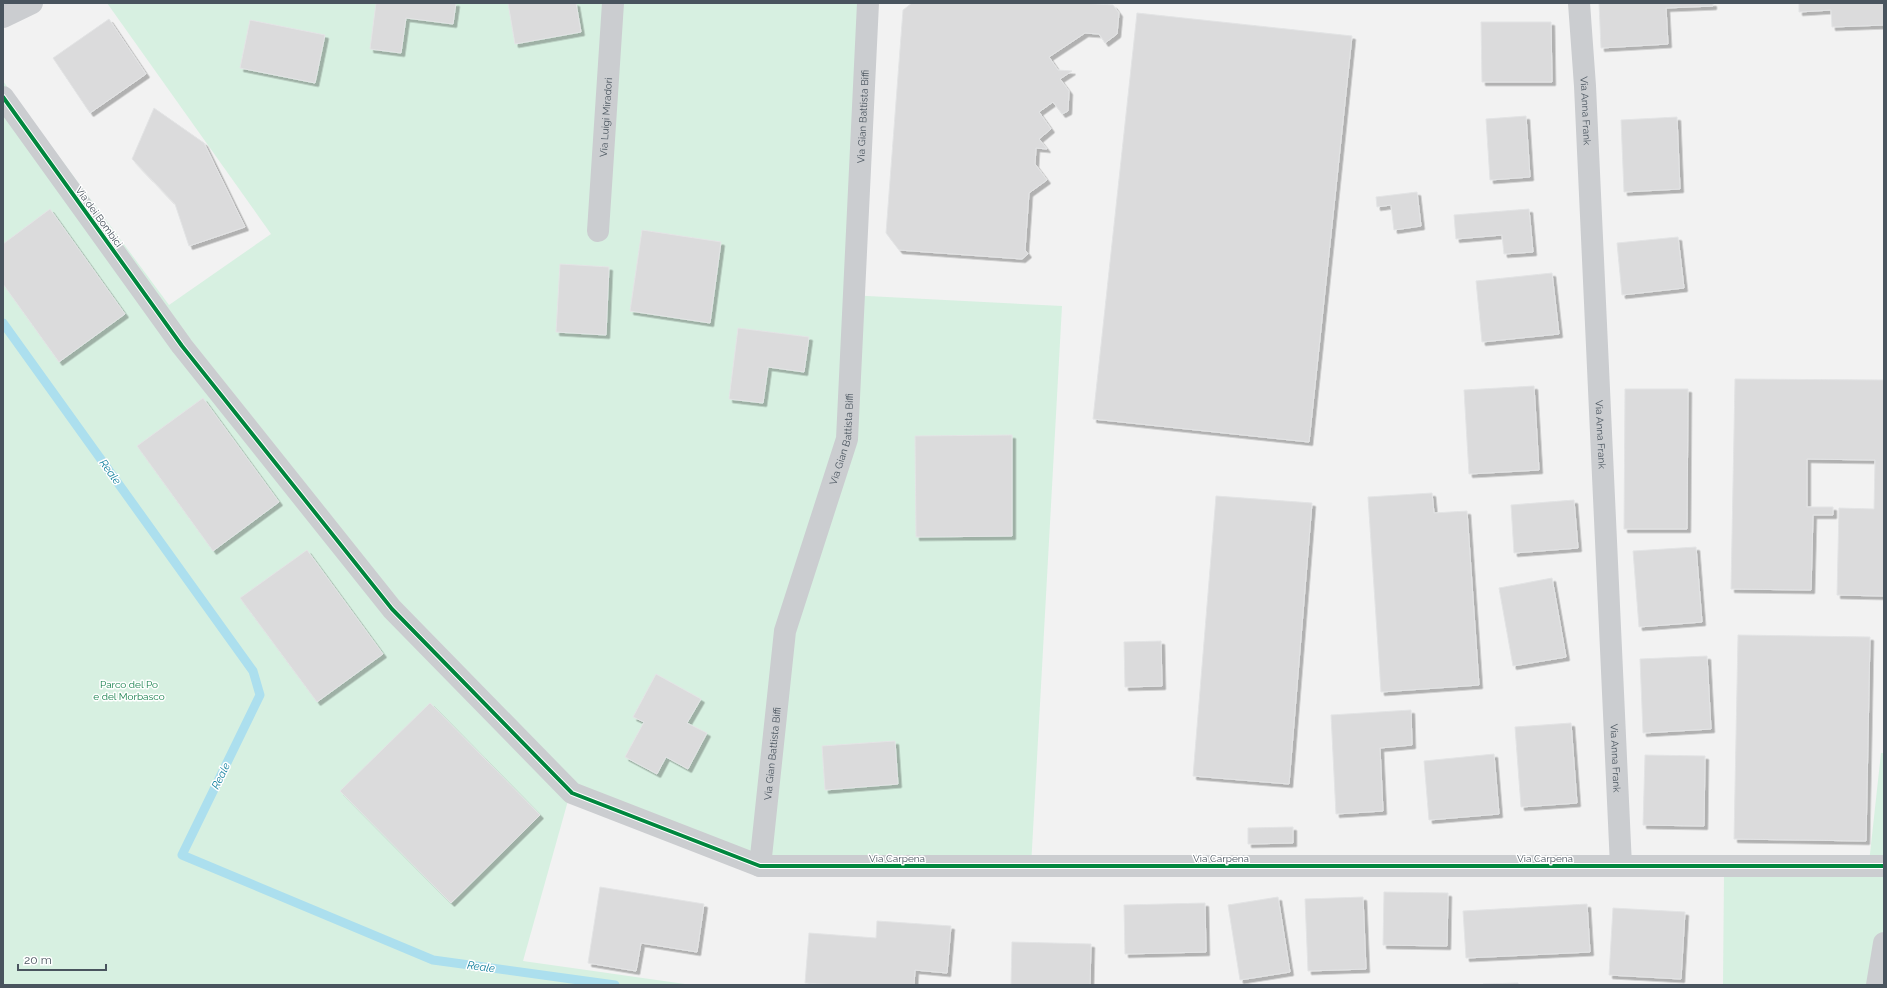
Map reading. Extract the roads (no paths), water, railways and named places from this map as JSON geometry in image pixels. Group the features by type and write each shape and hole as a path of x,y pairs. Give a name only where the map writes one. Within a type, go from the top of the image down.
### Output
{"street":[{"path":"3,17 32,3"},
{"name":"Via Luigi Miradori","path":"598,231 613,3"},
{"name":"Via Gian Battista Biffi","path":"760,866 785,631 847,439 868,3"},
{"name":"Via Anna Frank","path":"1580,3 1586,94 1621,866"},
{"name":"Via dei Bombici","path":"3,97 182,346 392,609 572,793"},
{"name":"Via Carpena","path":"572,793 760,866 1884,866"},
{"path":"1877,985 1884,943"}],"waterway":[{"name":"Reale","path":"3,323 253,671 260,695 182,855 433,960 615,985"}],"park label":[{"name":"Parco del Po e del Morbasco","path":"129,690"}]}
